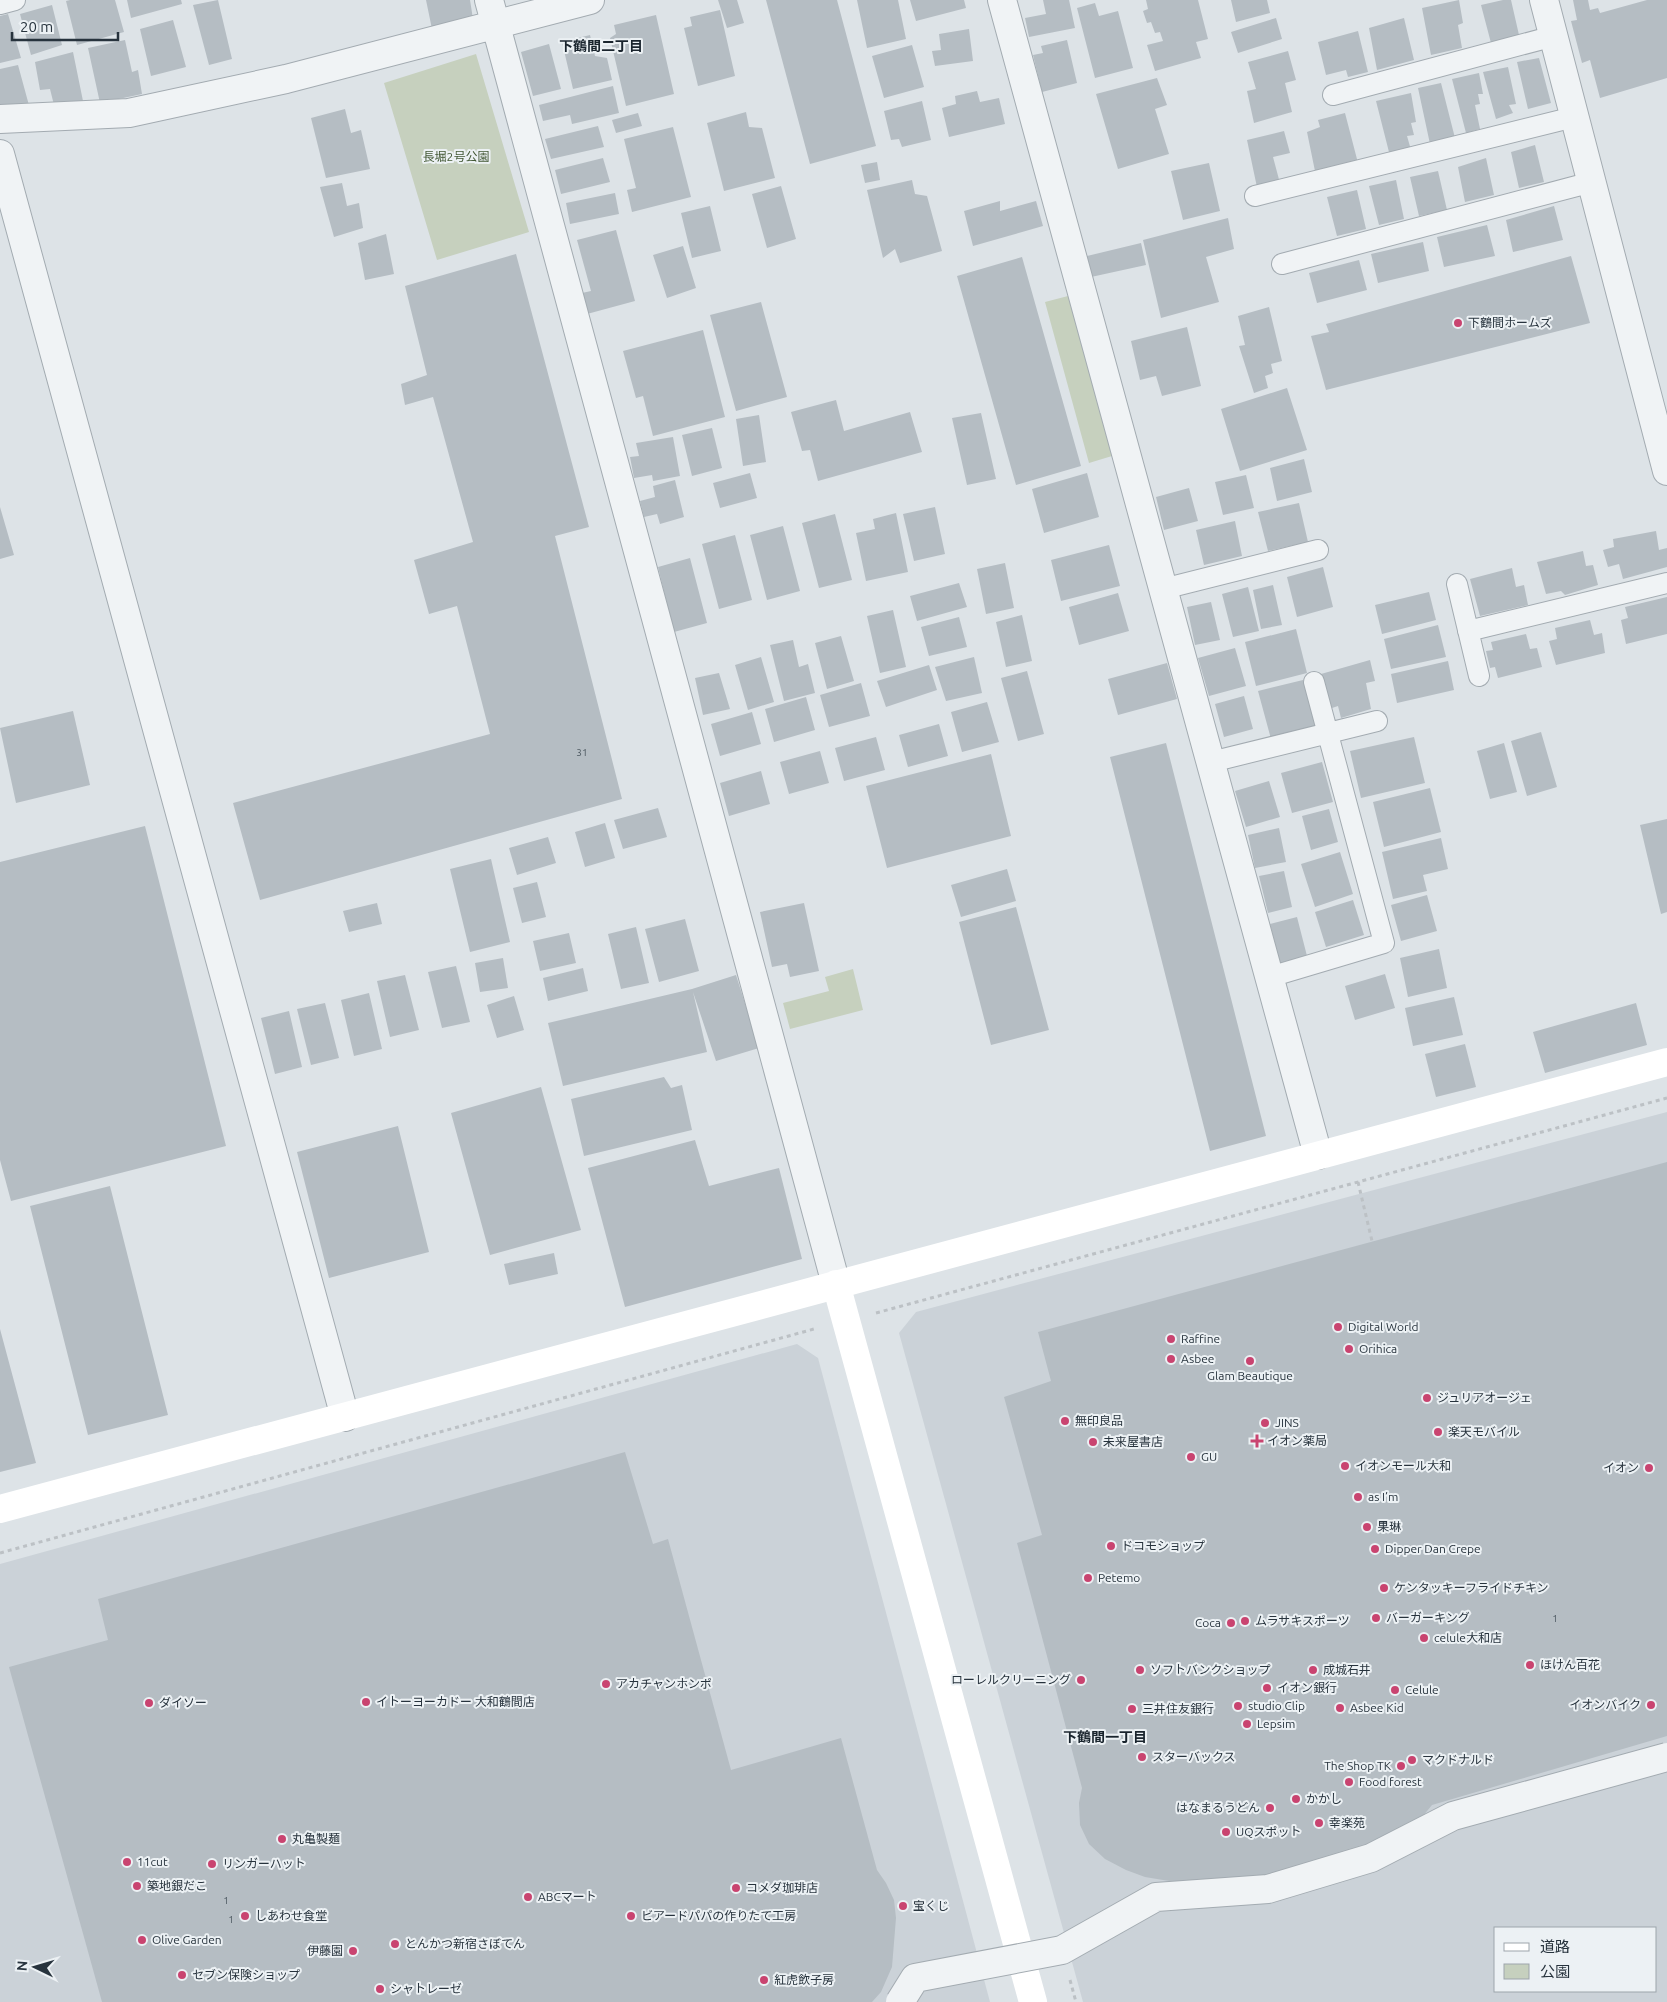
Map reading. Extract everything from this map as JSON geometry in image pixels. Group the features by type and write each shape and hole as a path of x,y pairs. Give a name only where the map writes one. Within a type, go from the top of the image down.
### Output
{"street":[{"path":"0,119 129,113 286,78 492,12 590,0"},
{"path":"1002,0 1318,1155"},
{"path":"1544,0 1667,472"},
{"path":"492,12 836,1284 1033,2002"},
{"path":"0,154 345,1417"},
{"path":"0,1509 1667,1062"},
{"path":"900,2002 915,1978 1062,1950 1156,1897 1268,1889 1371,1858 1453,1816 1667,1757"}],"lane":[{"path":"0,4 15,0"},
{"path":"1333,95 1554,36"},
{"path":"1256,196 1574,117"},
{"path":"1282,264 1592,182"},
{"path":"1163,589 1318,550"},
{"path":"1468,631 1667,583"},
{"path":"1457,584 1479,676"},
{"path":"1270,977 1384,943 1314,682"},
{"path":"1211,762 1377,721"}],"path":[{"path":"1358,1182 1372,1242"}],"shaded area":[{"name":"イオンモール大和","path":"1667,1112 1667,2002 1083,2002 899,1333 916,1312"},
{"name":"イトーヨーカドー 大和鶴間店","path":"797,1344 818,1358 990,2002 0,2002 0,1564"}],"green space":[{"name":"長堀2号公園","path":"476,54 529,232 437,260 384,83"},
{"path":"1068,296 1112,456 1089,463 1045,302"},
{"path":"853,969 863,1010 790,1029 783,1003 829,991 825,977"}],"building":[{"path":"115,0 124,32 77,45 66,1"},
{"path":"127,0 181,0 182,4 131,18"},
{"path":"218,0 232,59 209,65 193,5"},
{"path":"426,0 470,0 473,19 432,29"},
{"path":"718,0 737,0 744,23 727,28"},
{"path":"766,0 837,0 876,146 810,164"},
{"path":"857,0 898,0 906,39 867,48"},
{"path":"910,0 964,0 966,8 916,21"},
{"path":"1043,0 1069,0 1075,28 1029,37 1025,18 1046,14"},
{"path":"1146,0 1198,0 1208,39 1196,42 1201,58 1155,71 1147,45 1163,41 1160,32 1155,33 1151,22 1147,23 1143,11 1148,9"},
{"path":"1231,0 1267,0 1270,13 1236,22"},
{"path":"1459,0 1463,23 1458,25 1462,48 1431,55 1422,8"},
{"path":"1511,0 1519,35 1491,43 1481,5"},
{"path":"1573,0 1588,0 1590,10 1598,8 1600,13 1647,0 1667,0 1667,78 1600,98 1590,60 1582,63 1571,21 1577,20"},
{"path":"1095,3 1099,16 1118,11 1133,68 1095,78 1077,8"},
{"path":"52,5 62,45 31,55 20,14"},
{"path":"720,10 735,76 698,86 684,28 692,26 690,17"},
{"path":"8,14 21,58 0,63 0,16"},
{"path":"656,15 674,94 626,106 610,38 616,34 614,25"},
{"path":"1276,18 1282,39 1238,53 1231,32"},
{"path":"1404,18 1414,60 1377,70 1369,28"},
{"path":"173,20 186,67 151,76 140,29"},
{"path":"969,29 973,61 935,66 932,51 941,50 939,34"},
{"path":"1358,31 1368,72 1348,77 1346,70 1326,75 1318,42"},
{"path":"590,35 595,56 607,58 612,80 573,89 562,42"},
{"path":"125,40 132,72 138,70 142,94 100,103 88,48"},
{"path":"1067,40 1077,83 1042,92 1033,55 1043,53 1041,46"},
{"path":"549,44 561,89 533,96 521,52"},
{"path":"912,45 924,87 884,98 872,56"},
{"path":"1288,51 1296,80 1285,83 1292,112 1254,123 1247,91 1256,89 1248,62"},
{"path":"73,52 83,101 55,109 50,89 40,90 35,62"},
{"path":"1539,58 1551,103 1528,109 1517,62"},
{"path":"18,65 30,109 0,107 0,69"},
{"path":"1508,67 1516,104 1509,105 1513,113 1496,119 1483,72"},
{"path":"1479,73 1483,94 1478,94 1480,104 1475,105 1480,129 1466,133 1452,79"},
{"path":"1157,78 1167,105 1155,109 1169,154 1118,169 1096,94"},
{"path":"1441,83 1455,138 1430,144 1418,88"},
{"path":"613,86 619,113 572,124 570,115 543,121 539,105"},
{"path":"977,91 980,102 999,98 1005,124 949,137 942,108 956,104 955,96"},
{"path":"1411,93 1416,122 1411,123 1414,135 1407,136 1411,150 1390,156 1376,101"},
{"path":"922,101 931,140 902,147 899,139 891,140 884,111"},
{"path":"345,109 351,133 361,130 370,169 326,178 311,118"},
{"path":"746,112 749,127 762,128 775,178 724,191 707,123"},
{"path":"638,113 642,126 616,133 612,120"},
{"path":"1345,113 1358,163 1316,176 1307,132 1320,127 1318,120"},
{"path":"598,126 604,147 551,159 545,139"},
{"path":"673,127 691,197 632,212 627,190 636,188 624,139"},
{"path":"1284,131 1290,153 1273,157 1281,187 1258,192 1247,140"},
{"path":"1535,145 1544,182 1519,188 1511,152"},
{"path":"603,158 610,182 561,194 555,170"},
{"path":"1486,158 1494,195 1465,202 1458,167"},
{"path":"877,162 880,180 865,183 861,165"},
{"path":"1209,163 1220,211 1183,220 1171,171"},
{"path":"1438,171 1447,210 1419,216 1410,177"},
{"path":"912,180 915,194 927,196 942,251 900,263 895,249 883,258 867,190"},
{"path":"1396,180 1404,219 1379,225 1369,186"},
{"path":"342,183 347,206 359,203 363,228 334,237 320,187"},
{"path":"781,186 796,239 767,248 752,194"},
{"path":"1357,190 1366,229 1337,236 1327,197"},
{"path":"615,193 619,214 570,224 566,203"},
{"path":"1000,201 1000,211 1036,201 1043,226 973,246 964,211"},
{"path":"710,206 721,251 692,258 681,213"},
{"path":"1554,206 1563,240 1513,252 1506,220"},
{"path":"1228,218 1234,249 1206,257 1219,302 1161,318 1143,240"},
{"path":"1487,225 1495,256 1444,267 1437,237"},
{"path":"616,230 635,301 587,314 582,293 591,291 577,240"},
{"path":"386,234 394,274 365,280 358,243"},
{"path":"1423,242 1429,271 1378,283 1371,254"},
{"path":"1141,243 1146,265 1091,277 1087,256"},
{"path":"683,246 696,288 667,298 653,255"},
{"path":"516,254 589,527 555,536 622,799 260,900 233,803 490,734 457,606 429,614 414,560 473,542 433,397 405,405 401,384 427,375 405,286"},
{"name":"下鶴間ホームズ","path":"1571,256 1590,323 1326,390 1311,336 1329,332 1326,324"},
{"path":"1022,257 1081,466 1016,485 957,276"},
{"path":"1359,260 1367,290 1317,303 1309,273"},
{"path":"761,302 787,397 736,411 710,315"},
{"path":"1269,307 1282,361 1271,364 1273,373 1265,376 1268,388 1254,393 1239,346 1245,345 1238,316"},
{"path":"1187,327 1201,386 1162,396 1156,376 1140,380 1131,341"},
{"path":"703,330 725,417 653,436 643,396 636,398 623,351"},
{"path":"1287,388 1307,450 1240,471 1221,409"},
{"path":"836,400 844,431 910,412 922,452 818,481 810,450 802,451 791,412"},
{"path":"981,413 996,479 967,485 952,418"},
{"path":"759,415 766,462 743,466 736,419"},
{"path":"712,428 722,468 692,476 682,435"},
{"path":"673,437 680,476 653,481 652,475 634,478 630,457 639,456 636,443"},
{"path":"1304,459 1312,492 1277,501 1270,468"},
{"path":"750,473 757,498 720,508 713,483"},
{"path":"1087,473 1099,517 1044,533 1032,489"},
{"path":"1246,475 1254,508 1223,515 1215,482"},
{"path":"675,480 684,517 660,524 657,514 644,517 640,501 655,497 653,486"},
{"path":"1189,488 1198,521 1164,530 1156,497"},
{"path":"1299,503 1308,542 1268,551 1258,512"},
{"path":"0,507 14,555 0,559"},
{"path":"935,507 945,554 914,561 903,514"},
{"path":"896,513 908,572 866,581 856,533 875,529 873,519"},
{"path":"835,514 852,580 819,588 802,523"},
{"path":"1235,521 1242,556 1204,565 1196,530"},
{"path":"783,526 800,591 767,600 750,535"},
{"path":"1656,531 1659,550 1667,548 1667,567 1623,579 1619,564 1608,567 1603,550 1614,547 1613,539"},
{"path":"735,535 752,600 719,609 702,544"},
{"path":"1109,545 1120,586 1061,601 1051,560"},
{"path":"1583,551 1586,566 1593,565 1598,585 1565,595 1561,591 1546,594 1537,562"},
{"path":"690,558 707,623 674,632 658,567"},
{"path":"1005,563 1014,608 986,614 977,569"},
{"path":"1323,567 1333,607 1297,617 1287,577"},
{"path":"1512,568 1516,587 1524,585 1528,605 1480,616 1470,579"},
{"path":"959,583 967,607 917,621 910,596"},
{"path":"1273,585 1282,625 1261,629 1253,590"},
{"path":"1248,587 1259,631 1233,637 1222,594"},
{"path":"1429,592 1436,620 1382,634 1375,605"},
{"path":"1118,593 1129,631 1079,645 1069,607"},
{"path":"1667,597 1667,634 1626,644 1621,620 1628,618 1625,607"},
{"path":"1211,602 1220,640 1195,645 1187,607"},
{"path":"893,610 906,667 880,673 867,616"},
{"path":"1022,615 1032,661 1006,667 996,622"},
{"path":"959,617 967,647 929,656 921,627"},
{"path":"1590,620 1594,635 1602,633 1605,653 1556,665 1549,641 1557,639 1555,628"},
{"path":"1438,625 1446,657 1391,669 1384,639"},
{"path":"1296,629 1307,673 1256,686 1245,642"},
{"path":"1526,634 1530,649 1537,648 1542,667 1498,678 1495,667 1490,668 1486,651 1493,650 1491,642"},
{"path":"841,636 854,681 827,689 815,643"},
{"path":"793,640 799,667 808,664 815,693 784,701 770,645"},
{"path":"1235,648 1246,686 1209,696 1198,658"},
{"path":"761,657 774,702 748,710 735,665"},
{"path":"974,657 982,693 946,701 935,667"},
{"path":"1370,660 1375,681 1366,683 1371,709 1341,718 1338,706 1329,709 1321,674"},
{"path":"1448,661 1454,690 1397,703 1391,674"},
{"path":"1167,663 1177,699 1118,715 1108,679"},
{"path":"929,665 937,690 886,707 877,681"},
{"path":"1027,671 1044,734 1018,741 1001,678"},
{"path":"719,673 730,709 703,715 695,678"},
{"path":"1303,680 1316,727 1271,739 1258,691"},
{"path":"861,683 870,716 829,727 820,695"},
{"path":"1244,696 1253,729 1224,737 1215,704"},
{"path":"806,697 815,730 774,742 765,709"},
{"path":"987,702 999,742 962,752 951,712"},
{"path":"73,711 90,785 16,803 0,728"},
{"path":"752,712 761,744 720,756 711,724"},
{"path":"939,724 948,756 908,767 899,735"},
{"path":"1541,732 1557,787 1527,796 1511,741"},
{"path":"876,737 885,770 844,781 835,748"},
{"path":"1414,737 1425,783 1361,798 1350,751"},
{"path":"1166,743 1266,1136 1210,1151 1110,757"},
{"path":"1504,743 1517,792 1490,799 1477,751"},
{"path":"820,751 829,783 789,794 780,762"},
{"path":"991,754 1011,836 887,868 866,786"},
{"path":"1322,762 1333,802 1292,813 1281,773"},
{"path":"761,771 770,804 729,816 720,783"},
{"path":"1269,781 1280,817 1246,827 1235,791"},
{"path":"1430,788 1441,832 1384,847 1373,802"},
{"path":"658,808 667,837 623,849 614,820"},
{"path":"1329,809 1338,842 1311,850 1302,816"},
{"path":"1667,819 1667,912 1661,914 1640,825"},
{"path":"605,823 615,858 585,867 575,832"},
{"path":"145,826 226,1146 11,1201 0,1160 0,862"},
{"path":"1279,828 1286,862 1255,868 1248,835"},
{"path":"548,837 556,863 517,875 509,848"},
{"path":"1441,838 1448,869 1423,875 1427,891 1393,899 1382,852"},
{"path":"1340,852 1353,894 1315,907 1301,864"},
{"path":"491,859 510,942 470,952 450,869"},
{"path":"1007,869 1016,901 961,917 951,885"},
{"path":"1284,871 1292,907 1268,913 1259,876"},
{"path":"537,882 546,917 522,923 513,888"},
{"path":"1427,895 1437,931 1401,941 1391,905"},
{"path":"1353,900 1364,935 1326,947 1315,912"},
{"path":"377,903 382,924 349,932 343,911"},
{"path":"804,903 819,971 790,977 787,964 772,967 760,912"},
{"path":"1016,907 1049,1030 991,1045 959,922"},
{"path":"1297,917 1307,956 1280,963 1270,924"},
{"path":"685,919 699,971 659,982 645,929"},
{"path":"636,927 649,983 621,989 608,934"},
{"path":"569,933 576,963 540,971 533,941"},
{"path":"1439,949 1447,988 1408,997 1400,958"},
{"path":"503,958 508,988 480,992 475,963"},
{"path":"456,966 470,1022 442,1028 428,972"},
{"path":"583,968 588,991 548,1001 543,978"},
{"path":"1385,974 1395,1008 1355,1020 1345,986"},
{"path":"405,975 419,1030 390,1037 377,981"},
{"path":"736,975 759,1048 716,1061 693,992 707,1052 563,1086 548,1023 692,989"},
{"path":"369,993 382,1049 354,1056 341,1000"},
{"path":"514,996 524,1030 497,1038 487,1005"},
{"path":"1454,997 1463,1035 1413,1046 1405,1008"},
{"path":"325,1003 339,1058 311,1065 297,1009"},
{"path":"1636,1003 1647,1045 1545,1073 1533,1032"},
{"path":"289,1011 302,1067 275,1074 261,1018"},
{"path":"1465,1044 1476,1087 1436,1097 1425,1054"},
{"path":"664,1077 671,1088 682,1085 692,1130 584,1156 571,1099"},
{"path":"541,1087 581,1230 490,1255 451,1113"},
{"path":"398,1126 429,1252 329,1278 297,1152"},
{"path":"695,1140 709,1186 779,1168 802,1259 625,1307 588,1168"},
{"name":"イオンモール大和","path":"1667,1162 1667,1736 1432,1805 1413,1828 1304,1872 1181,1883 1145,1877 1105,1859 1089,1844 1080,1825 1079,1803 1082,1788 1017,1543 1042,1535 1004,1397 1051,1381 1038,1332"},
{"path":"110,1186 168,1415 88,1435 30,1206"},
{"path":"554,1253 558,1274 509,1285 504,1264"},
{"path":"0,1329 36,1463 0,1472"},
{"name":"イトーヨーカドー 大和鶴間店","path":"625,1452 653,1544 668,1539 731,1770 841,1738 877,1870 894,1900 896,1918 892,1967 881,1992 872,2002 102,2002 9,1667 108,1640 98,1599"}],"place":[{"name":"下鶴間ホームズ","path":"1458,323"},
{"name":"Digital World","path":"1338,1327"},
{"name":"Raffine","path":"1171,1339"},
{"name":"Orihica","path":"1349,1349"},
{"name":"Asbee","path":"1171,1359"},
{"name":"Glam Beautique","path":"1250,1361"},
{"name":"ジュリアオージェ","path":"1427,1398"},
{"name":"無印良品","path":"1065,1421"},
{"name":"JINS","path":"1265,1423"},
{"name":"楽天モバイル","path":"1438,1432"},
{"name":"イオン薬局","path":"1257,1441"},
{"name":"未来屋書店","path":"1093,1442"},
{"name":"GU","path":"1191,1457"},
{"name":"イオンモール大和","path":"1345,1466"},
{"name":"イオン","path":"1649,1468"},
{"name":"as I’m","path":"1358,1497"},
{"name":"果琳","path":"1367,1527"},
{"name":"ドコモショップ","path":"1111,1546"},
{"name":"Dipper Dan Crepe","path":"1375,1549"},
{"name":"Petemo","path":"1088,1578"},
{"name":"ケンタッキーフライドチキン","path":"1384,1588"},
{"name":"バーガーキング","path":"1376,1618"},
{"name":"ムラサキスポーツ","path":"1245,1621"},
{"name":"Coca","path":"1231,1623"},
{"name":"celule大和店","path":"1424,1638"},
{"name":"ほけん百花","path":"1530,1665"},
{"name":"ソフトバンクショップ","path":"1140,1670"},
{"name":"成城石井","path":"1313,1670"},
{"name":"ローレルクリーニング","path":"1081,1680"},
{"name":"アカチャンホンポ","path":"606,1684"},
{"name":"イオン銀行","path":"1267,1688"},
{"name":"Celule","path":"1395,1690"},
{"name":"イトーヨーカドー 大和鶴間店","path":"366,1702"},
{"name":"ダイソー","path":"149,1703"},
{"name":"イオンバイク","path":"1651,1705"},
{"name":"studio Clip","path":"1238,1706"},
{"name":"Asbee Kid","path":"1340,1708"},
{"name":"三井住友銀行","path":"1132,1709"},
{"name":"Lepsim","path":"1247,1724"},
{"name":"スターバックス","path":"1142,1757"},
{"name":"マクドナルド","path":"1412,1760"},
{"name":"The Shop TK","path":"1401,1766"},
{"name":"Food forest","path":"1349,1782"},
{"name":"かかし","path":"1296,1799"},
{"name":"はなまるうどん","path":"1270,1808"},
{"name":"幸楽苑","path":"1319,1823"},
{"name":"UQスポット","path":"1226,1832"},
{"name":"丸亀製麺","path":"282,1839"},
{"name":"11cut","path":"127,1862"},
{"name":"リンガーハット","path":"212,1864"},
{"name":"築地銀だこ","path":"137,1886"},
{"name":"コメダ珈琲店","path":"736,1888"},
{"name":"ABCマート","path":"528,1897"},
{"name":"宝くじ","path":"903,1906"},
{"name":"しあわせ食堂","path":"245,1916"},
{"name":"ビアードパパの作りたて工房","path":"631,1916"},
{"name":"Olive Garden","path":"142,1940"},
{"name":"とんかつ新宿さぼてん","path":"395,1944"},
{"name":"伊藤園","path":"353,1951"},
{"name":"セブン保険ショップ","path":"182,1975"},
{"name":"紅虎飲子房","path":"764,1980"},
{"name":"シャトレーゼ","path":"380,1989"}],"district":[{"name":"下鶴間二丁目","path":"601,46"},
{"name":"下鶴間一丁目","path":"1105,1737"}]}
